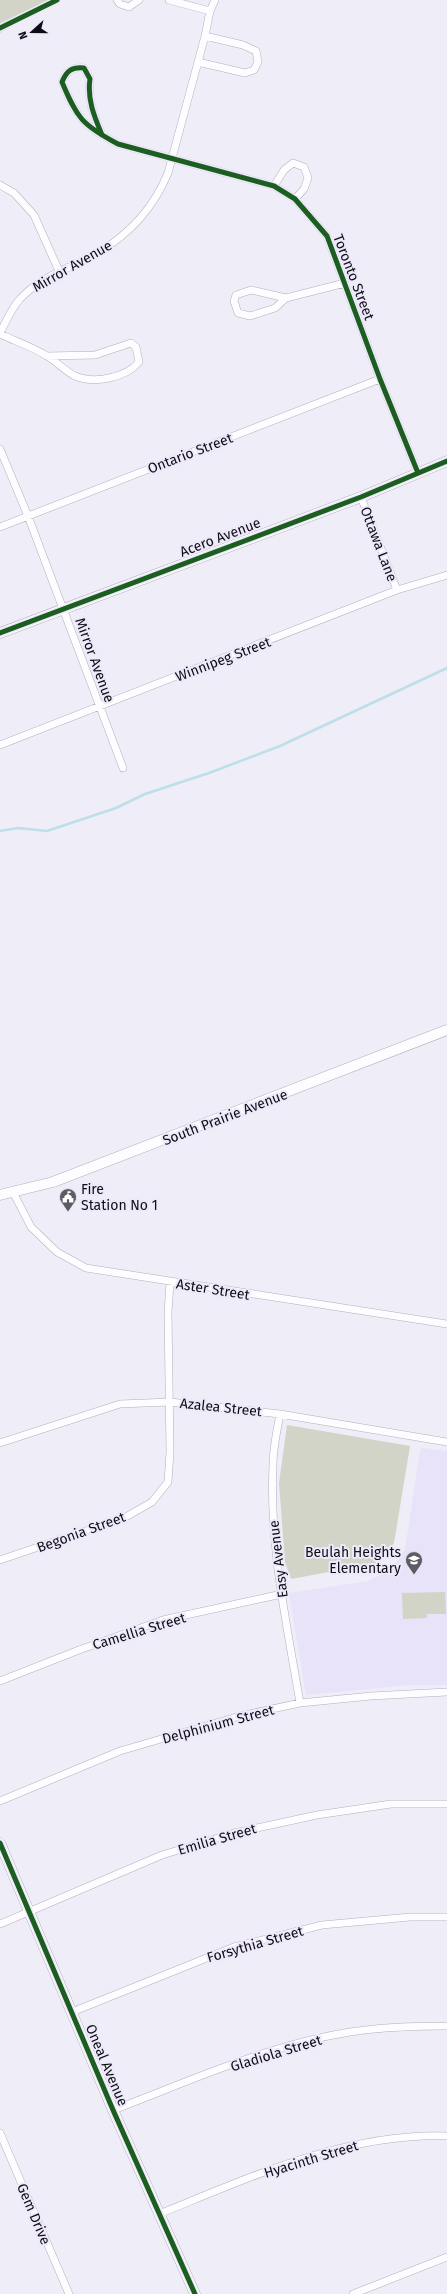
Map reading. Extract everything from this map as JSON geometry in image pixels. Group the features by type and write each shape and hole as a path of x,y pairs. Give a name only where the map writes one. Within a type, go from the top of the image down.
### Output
{"street":[{"path":"116,0 120,4 129,7 139,0"},
{"path":"169,0 210,11"},
{"name":"Mirror Avenue","path":"0,334 19,300 39,282 99,252 124,234 143,216 160,194 172,158 205,36 210,11 215,0"},
{"path":"198,62 245,73 254,70 258,62 256,51 243,45 205,36"},
{"name":"Toronto Street","path":"102,135 93,116 88,92 90,79 84,68 74,67 66,72 62,82 74,110 82,120 102,135 118,144 274,186 295,199 327,236 380,379 418,473"},
{"path":"274,186 284,170 293,163 304,167 308,178 304,189 295,199"},
{"path":"0,186 14,192 34,215 59,271"},
{"path":"286,298 275,308 250,316 238,313 234,301 236,295 251,290 286,298 345,283"},
{"path":"0,334 47,356 74,376 90,380 106,378 134,368 139,362 136,347 131,343 95,355 47,356"},
{"name":"Ontario Street","path":"0,527 380,379"},
{"name":"Mirror Avenue","path":"0,449 28,516 123,768"},
{"name":"Acero Avenue","path":"0,633 361,497 447,461"},
{"name":"Ottawa Lane","path":"361,497 397,590"},
{"name":"Winnipeg Street","path":"0,745 397,590 447,575"},
{"name":"South Prairie Avenue","path":"0,1195 53,1182 447,1030"},
{"name":"Aster Street","path":"13,1192 31,1227 57,1252 86,1268 170,1283 447,1324"},
{"name":"Begonia Street","path":"0,1560 124,1518 152,1502 168,1482 170,1402 168,1312 170,1283"},
{"name":"Azalea Street","path":"0,1443 120,1404 170,1402 280,1414 447,1442"},
{"name":"Easy Avenue","path":"280,1414 273,1464 273,1520 282,1594 300,1704"},
{"name":"Camellia Street","path":"0,1681 79,1650 163,1620 282,1594"},
{"name":"Delphinium Street","path":"0,1801 120,1751 240,1716 300,1704 371,1696 447,1692"},
{"name":"Emilia Street","path":"0,1924 162,1855 234,1833 317,1815 391,1804 447,1804"},
{"name":"Oneal Avenue","path":"0,1843 113,2110 195,2294"},
{"name":"Forsythia Street","path":"72,2012 234,1947 322,1925 410,1917 447,1917"},
{"name":"Gladiola Street","path":"113,2110 282,2048 349,2032 413,2026 447,2026"},
{"name":"Gem Drive","path":"0,2133 3,2150 69,2294"},
{"name":"Hyacinth Street","path":"159,2214 289,2162 361,2143 447,2136"},
{"path":"353,2294 447,2257"}],"shaded area":[{"path":"0,0 61,0 44,7 0,33"},
{"path":"287,1425 410,1446 394,1543 377,1563 291,1579 285,1562 279,1483"},
{"name":"Beulah Heights Elementary","path":"423,1448 447,1451 447,1685 410,1685 306,1695 289,1593 369,1581 392,1568 405,1550 420,1450"},
{"path":"445,1592 446,1614 427,1614 427,1618 403,1619 402,1593"}],"waterway":[{"path":"0,831 18,828 47,831 116,808 145,794 209,773 280,746 447,668"}],"cycle path":[{"path":"0,28 57,0"},
{"path":"102,135 99,128 96,121 90,100 90,79 84,68 70,70 62,82 77,112 88,126 96,131 106,137 118,144 274,186 295,199 327,236 380,379 418,473"},
{"path":"0,633 361,497 447,461"},
{"path":"0,1843 113,2110 195,2294"}],"place":[{"name":"Fire Station No 1","path":"68,1212"},
{"name":"Beulah Heights Elementary","path":"414,1575"}]}
